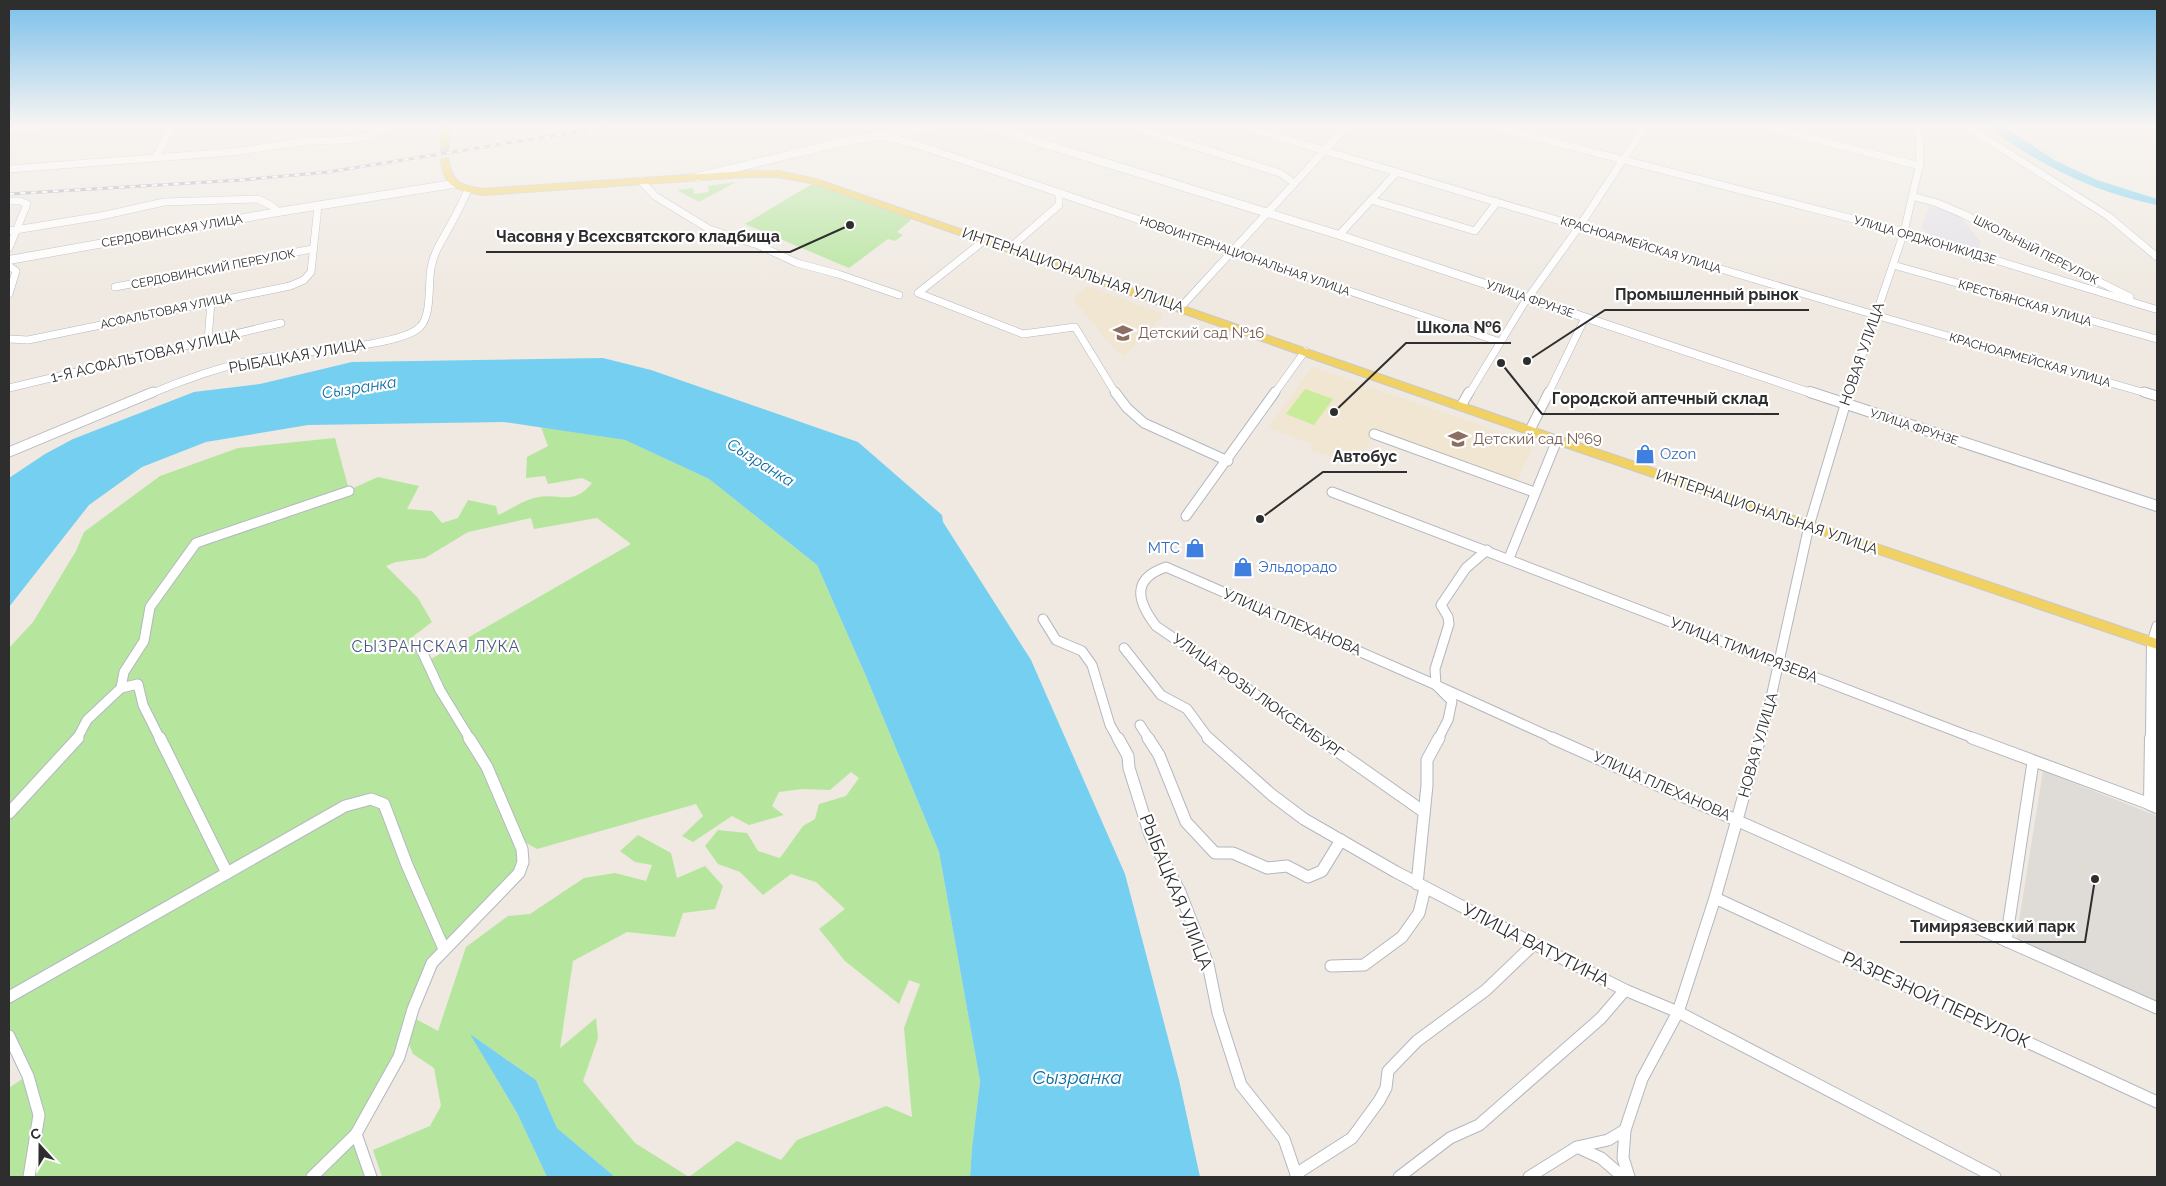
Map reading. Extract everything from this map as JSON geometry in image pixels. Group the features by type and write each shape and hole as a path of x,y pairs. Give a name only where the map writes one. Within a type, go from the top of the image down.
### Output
{"main road":[{"name":"ИНТЕРНАЦИОНАЛЬНАЯ УЛИЦА","path":"453,184 468,190 506,192 649,181"},
{"name":"ИНТЕРНАЦИОНАЛЬНАЯ УЛИЦА","path":"814,181 986,239 1557,440 2155,643"}],"street":[{"name":"НОВОИНТЕРНАЦИОНАЛЬНАЯ УЛИЦА","path":"1025,181 1500,342"},
{"name":"УЛИЦА ФРУНЗЕ","path":"1166,181 1339,235 2157,506"},
{"path":"1339,235 1389,181"},
{"name":"КРАСНОАРМЕЙСКАЯ УЛИЦА","path":"1428,181 1875,315 2157,396"},
{"path":"1461,406 1522,306 1529,299 1609,181"},
{"name":"УЛИЦА ОРДЖОНИКИДЗЕ","path":"1704,181 1904,232 2156,310"},
{"name":"НОВАЯ УЛИЦА","path":"1629,1177 1624,1158 1625,1130 1642,1079 1678,1012 1715,898 1770,702 1809,526 1845,404 1904,232 1916,181"},
{"path":"2053,181 2108,216 2157,258"},
{"path":"642,182 655,196 709,229 758,245 797,263 900,294"},
{"path":"1181,307 1294,183"},
{"name":"СЕРДОВИНСКАЯ УЛИЦА","path":"9,260 278,212 453,184"},
{"name":"РЫБАЦКАЯ УЛИЦА","path":"9,452 163,388 209,372 262,358 367,344 402,336 420,327 427,312 431,268 436,249 451,225 468,190"},
{"path":"1011,248 1059,206 1059,193"},
{"name":"ШКОЛЬНЫЙ ПЕРЕУЛОК","path":"1912,196 1937,202 1963,214 2156,310"},
{"path":"12,230 101,216 164,202 258,199 272,206 278,212"},
{"path":"1372,200 1475,232 1497,202"},
{"path":"9,201 20,201 27,204 12,230 9,248"},
{"path":"312,249 318,206"},
{"path":"986,239 918,293 1022,334 1075,327 1123,402 1135,416 1153,428 1177,436 1210,454 1228,461"},
{"name":"АСФАЛЬТОВАЯ УЛИЦА","path":"9,339 28,340 290,286 304,280 311,272 312,249"},
{"name":"СЕРДОВИНСКИЙ ПЕРЕУЛОК","path":"115,288 312,249"},
{"name":"КРЕСТЬЯНСКАЯ УЛИЦА","path":"1893,265 2157,339"},
{"path":"9,266 16,271 9,294"},
{"path":"208,341 211,302"},
{"path":"1530,430 1585,318"},
{"name":"1-Я АСФАЛЬТОВАЯ УЛИЦА","path":"9,388 281,323"},
{"path":"1186,516 1228,461 1252,423 1305,351"},
{"path":"1374,434 1534,492"},
{"path":"1509,558 1534,492 1557,440"},
{"path":"121,688 124,672 144,641 150,606 196,544 349,490"},
{"name":"УЛИЦА ТИМИРЯЗЕВА","path":"1332,492 1509,558 2033,762 2154,806"},
{"path":"1331,966 1364,965 1402,937 1419,913 1427,760 1448,720 1452,701 1436,684 1435,669 1449,624 1448,617 1441,605 1473,558 1487,550"},
{"name":"УЛИЦА ПЛЕХАНОВА","path":"1166,567 1436,684 1480,706 1737,819 2157,1008"},
{"name":"УЛИЦА РОЗЫ ЛЮКСЕМБУРГ","path":"1166,567 1153,570 1143,577 1139,596 1157,627 1424,812"},
{"name":"РЫБАЦКАЯ УЛИЦА","path":"1043,619 1056,640 1082,651 1092,664 1110,725 1128,756 1128,768 1136,786 1150,835 1180,892 1208,964 1218,1013 1241,1085 1284,1139 1296,1175"},
{"path":"2154,806 2155,643 2157,626"},
{"path":"312,1177 356,1134 399,1057 413,1009 432,963 519,873 523,862 522,850 487,767 440,690 420,647"},
{"name":"УЛИЦА ВАТУТИНА","path":"1124,648 1161,695 1187,709 1211,742 1272,795 1304,818 1421,886 1625,990 1678,1012 1995,1177"},
{"path":"9,812 78,738 87,720 121,688 138,684 143,705 227,873"},
{"path":"1140,725 1159,755 1186,822 1215,853 1233,853 1266,868 1287,866 1308,877 1322,872 1341,840"},
{"path":"2006,941 2033,762"},
{"path":"9,997 345,806 371,799 384,804 407,865 444,949"},
{"name":"РАЗРЕЗНОЙ ПЕРЕУЛОК","path":"1715,898 2157,1102"},
{"path":"1296,1175 1352,1138 1379,1101 1386,1088 1388,1071 1417,1041 1486,990 1534,944"},
{"path":"1399,1177 1450,1138 1479,1125 1601,1018 1625,990"},
{"path":"9,1036 28,1076 39,1115 28,1177"},
{"path":"1529,1177 1577,1147 1608,1140 1625,1130"},
{"path":"356,1134 371,1177"},
{"path":"1577,1147 1601,1158 1623,1177"}],"shaded area":[{"path":"1929,206 1958,214 1981,242 1978,251 1934,239 1922,227"},
{"name":"Детский сад №16","path":"1087,286 1164,314 1124,356 1117,352 1073,299"},
{"path":"1312,367 1534,444 1517,481 1376,432 1355,465 1310,450 1313,444 1268,428"},
{"path":"2043,771 2157,816 2157,1002 2016,940"}],"green space":[{"path":"736,182 699,202 677,190 693,188 694,194 709,192 708,186"},
{"path":"812,184 905,214 911,220 897,232 903,235 895,241 888,239 849,268 745,224"},
{"path":"1305,389 1333,399 1314,425 1286,414"},
{"path":"541,427 625,440 709,479 817,565 865,674 939,852 980,1081 970,1177 689,1177 615,1177 557,1128 536,1080 471,1035 517,1113 547,1177 382,1177 373,1150 430,1126 441,1106 434,1068 413,1054 406,1037 356,1134 371,1177 9,1177 9,1088 28,1075 9,1036 9,648 33,622 76,551 84,532 160,476 238,448 335,438 349,490 378,477 419,486 407,509 432,511 442,523 458,518 468,500 496,506 498,515 534,498 543,496 571,497 578,495 585,491 592,483 582,478 548,484 545,476 526,478 527,457 548,446","holes":["531,518 534,529 597,518 631,544 424,663 411,638 432,622 418,598 386,566 396,562 425,558 468,532","851,772 859,778 846,796 819,804 815,819 803,826 780,858 758,851 747,833 718,830 705,846 718,864 740,872 763,895 791,874 816,882 845,909 819,929 845,961 899,1004 909,980 920,984 904,1028 912,1117 886,1106 797,1140 781,1160 737,1141 689,1177 635,1143 583,1081 598,1038 596,1018 560,1048 573,961 627,932 675,937 683,913 715,909 723,886 705,866 677,878 671,853 638,835 620,851 635,862 652,865 646,881 615,873 584,878 530,914 508,916 466,947 438,1031 416,1019 406,1036 438,956 523,862 517,838 537,849 696,804 703,816 682,836 693,842 732,816 749,825 784,815 772,806 779,792 802,789 830,790"]}],"water":[{"name":"Сызранка","path":"603,358 651,370 858,442 942,515 943,522 1031,660 1125,874 1179,1080 1200,1177 970,1177 980,1081 939,852 865,674 817,565 709,479 625,440 504,422 308,425 206,442 142,467 89,505 9,607 9,478 45,454 73,439 194,392 260,384 352,362"},
{"path":"470,1034 536,1080 557,1128 615,1177 547,1177 517,1113"}],"waterway":[{"path":"2091,181 2135,197 2157,202"}],"railway":[{"path":"9,194 219,181"}],"place":[{"name":"Часовня у Всехсвятского кладбища","path":"850,225"},
{"name":"Детский сад №16","path":"1123,333"},
{"name":"Промышленный рынок","path":"1527,361"},
{"name":"Городской аптечный склад","path":"1501,363"},
{"name":"Школа №6","path":"1334,412"},
{"name":"Детский сад №69","path":"1458,439"},
{"name":"Ozon","path":"1645,454"},
{"name":"Автобус","path":"1260,519"},
{"name":"МТС","path":"1195,548"},
{"name":"Эльдорадо","path":"1243,567"},
{"name":"Тимирязевский парк","path":"2095,879"}],"district":[{"name":"СЫЗРАНСКАЯ ЛУКА","path":"436,646"}]}
